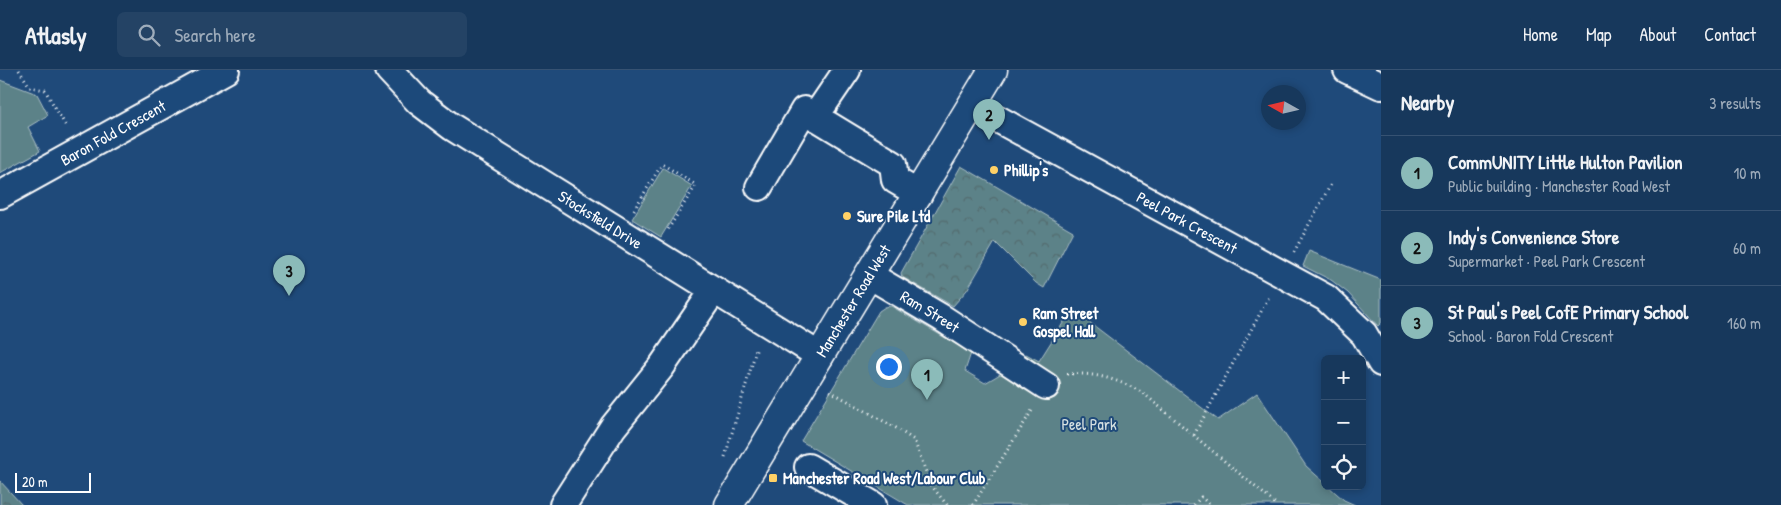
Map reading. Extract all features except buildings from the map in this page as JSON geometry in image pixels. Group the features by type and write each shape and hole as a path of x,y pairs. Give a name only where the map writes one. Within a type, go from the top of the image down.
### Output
{"main road":[{"name":"Manchester Road West","path":"729,505 993,70"}],"street":[{"name":"Baron Fold Crescent","path":"0,195 226,70"},
{"name":"Stocksfield Drive","path":"389,70 419,102 452,127 764,321 813,367"},
{"path":"815,117 846,70"},
{"path":"1347,70 1381,86"},
{"name":"Peel Park Crescent","path":"972,105 1326,298 1364,334 1381,363"},
{"path":"759,187 804,110 894,164 895,180 919,194"},
{"name":"Ram Street","path":"869,275 942,318 985,359 1046,386"},
{"path":"563,505 613,427 662,366 714,290"},
{"path":"808,467 873,505"}],"path":[{"path":"19,70 30,87 45,90 80,151"},
{"path":"620,232 662,164 696,185 654,252"},
{"path":"1194,435 1331,184"},
{"path":"744,480 723,467 764,321"},
{"path":"813,367 914,440 931,485 947,505"},
{"path":"973,505 1046,386 1062,374 1079,373 1104,377 1126,384 1143,393 1277,505"},
{"path":"1194,505 1201,497 1210,505"}],"green space":[{"path":"0,80 37,94 48,115 28,127 40,151 0,173"},
{"path":"961,166 1073,231 1044,288 1036,283 995,242 967,290 953,306 902,277 901,273"},
{"path":"663,168 692,186 661,237 632,219"},
{"path":"1309,251 1381,280 1381,323 1378,326 1348,293 1331,280 1303,266"},
{"name":"Peel Park","path":"891,306 971,353 965,371 985,383 1002,373 1012,379 1026,354 1039,361 1072,309 1218,420 1257,393 1306,466 1321,479 1321,490 1333,490 1344,500 1355,505 908,505 801,441 879,311"},
{"path":"0,481 22,505 0,505"}],"place":[{"name":"Indy's Convenience Store","path":"989,140"},
{"name":"Phillip's","path":"994,170"},
{"name":"Sure Pile Ltd","path":"847,216"},
{"name":"St Paul's Peel CofE Primary School","path":"289,296"},
{"name":"Ram Street Gospel Hall","path":"1023,322"},
{"name":"CommUNITY Little Hulton Pavilion","path":"927,400"},
{"name":"Manchester Road West/Labour Club","path":"773,478"}]}
